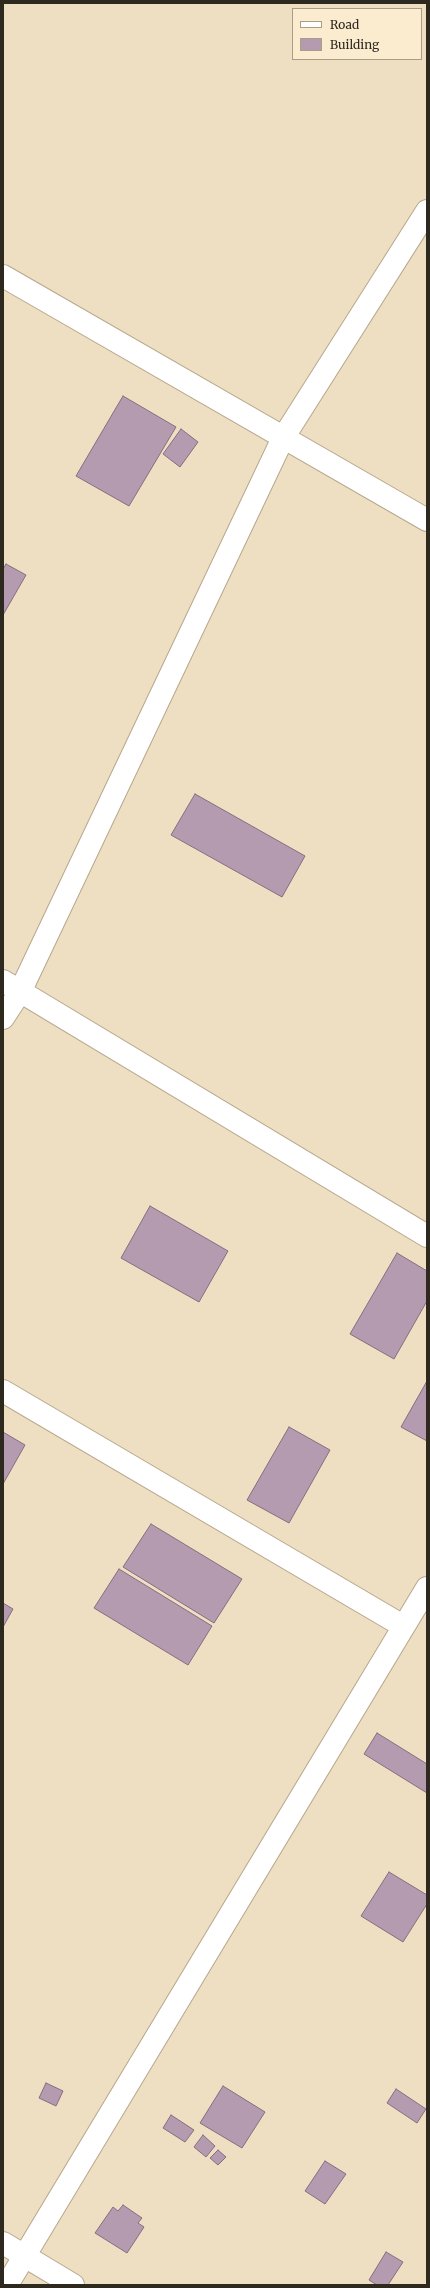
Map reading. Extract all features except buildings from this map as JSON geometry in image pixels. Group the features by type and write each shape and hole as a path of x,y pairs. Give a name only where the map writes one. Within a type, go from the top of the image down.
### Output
{"street":[{"path":"3,1018 11,986 284,438 427,211"},
{"path":"3,276 427,520"},
{"path":"11,986 427,1236"},
{"path":"3,1390 403,1626"},
{"path":"7,2285 427,1588"},
{"path":"3,2243 73,2285"}]}
